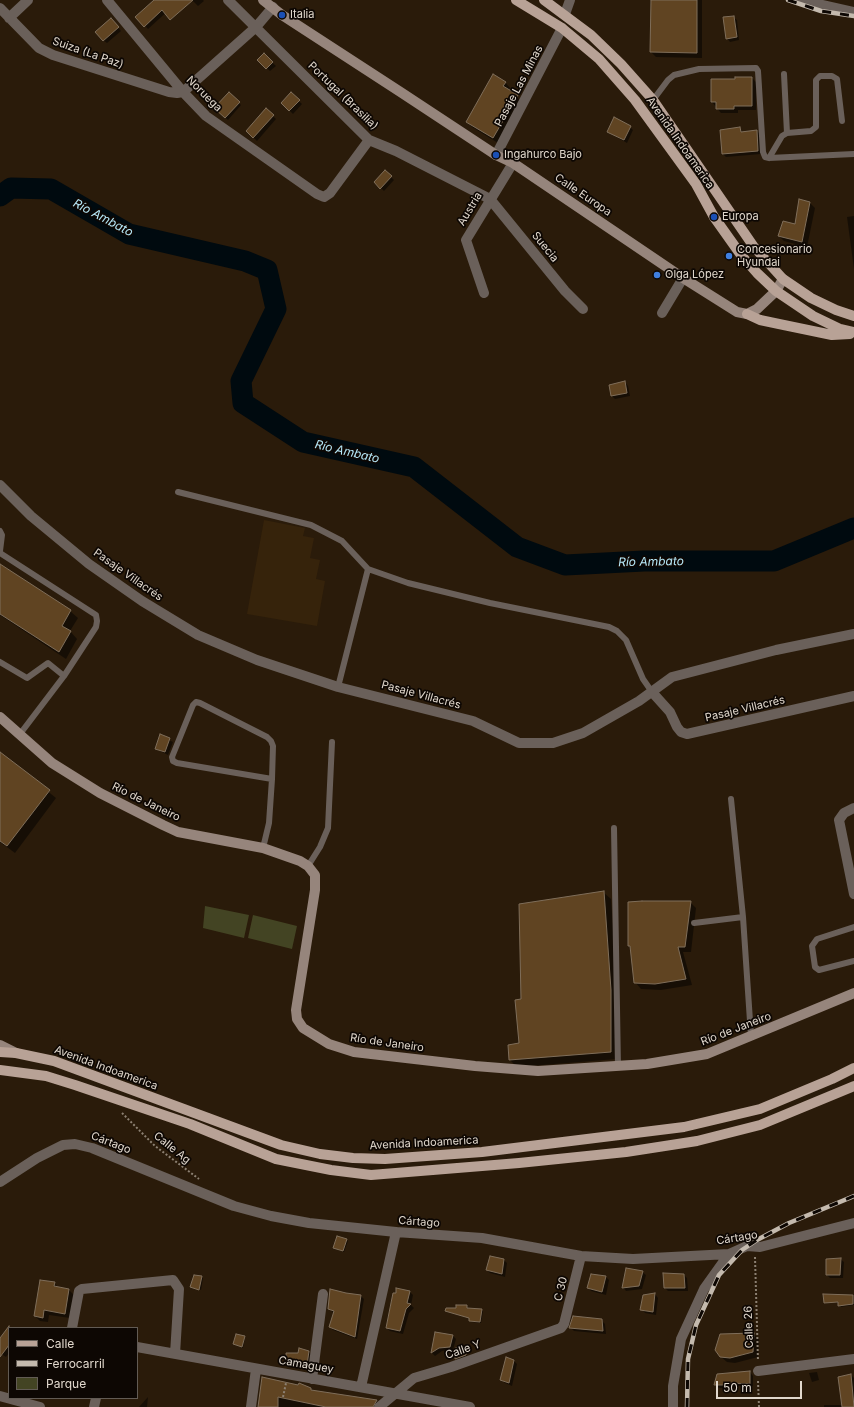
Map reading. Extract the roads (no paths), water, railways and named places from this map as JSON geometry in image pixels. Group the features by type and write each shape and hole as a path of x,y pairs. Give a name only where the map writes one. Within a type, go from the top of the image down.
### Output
{"main road":[{"name":"Avenida Indoamerica","path":"516,0 562,28 599,59 635,100 696,184 714,217 741,254 776,291 813,316 854,333"},
{"name":"Avenida Indoamerica","path":"544,0 565,14 591,35 621,64 653,100 754,247 783,279 812,298 854,316"},
{"path":"747,314 760,320 832,334 854,333"},
{"name":"Avenida Indoamerica","path":"0,1052 16,1053 54,1061 281,1145 320,1154 353,1158 385,1159 482,1152 684,1127 760,1109 832,1079 854,1068"},
{"path":"0,1070 46,1076 75,1085 190,1124 276,1159 331,1170 371,1174 519,1163 626,1152 697,1141 760,1125 854,1086"}],"street":[{"path":"9,18 28,0"},
{"name":"Noruega","path":"107,0 183,92 206,116 317,194 324,197 330,193 369,140"},
{"name":"Portugal (Brasilia)","path":"228,0 369,140 396,151 490,199"},
{"name":"Calle Europa","path":"263,0 496,155 513,163 683,278 737,312 747,314"},
{"path":"565,14 570,0"},
{"path":"800,0 854,12"},
{"path":"183,92 256,27 273,7"},
{"name":"Suiza (La Paz)","path":"0,8 39,48 53,55 169,92 183,92"},
{"name":"Pasaje Las Minas","path":"496,155 562,28"},
{"name":"Austria","path":"484,293 466,240 513,163"},
{"name":"Suecia","path":"490,199 566,291 583,309"},
{"path":"662,313 683,278"},
{"path":"747,314 757,309 776,291 783,279"},
{"name":"Pasaje Villacrés","path":"0,485 31,516 89,564 142,601 192,631 257,660 338,687 473,721 519,743 553,743 583,733 622,712 652,692 670,712 676,727 681,732 687,734 854,696"},
{"path":"652,692 672,677 776,650 854,634"},
{"name":"Río de Janeiro","path":"0,718 52,763 100,793 163,825 178,832 263,848 300,861 308,866 315,875 315,890 296,1010 297,1019 303,1028 329,1044 354,1052 475,1066 538,1071 618,1067 708,1054 854,993"},
{"path":"854,808 844,813 839,820 854,894"},
{"path":"0,1045 16,1053"},
{"name":"Cártago","path":"0,1182 37,1158 63,1145 75,1144 92,1148 234,1206 264,1214 309,1223 396,1232 482,1238 581,1256 633,1259 729,1254 748,1246 760,1247 854,1223"},
{"path":"361,1387 396,1232"},
{"path":"673,1407 673,1386 681,1339 704,1289 729,1254"},
{"name":"C 30","path":"561,1328 564,1324 581,1256"},
{"path":"72,1327 79,1291 82,1289 173,1280 179,1289 175,1354"},
{"path":"312,1379 323,1294"},
{"name":"Calle Y","path":"379,1407 414,1378 451,1367 561,1328"},
{"name":"Camaguey","path":"138,1347 312,1379 396,1392 470,1407"},
{"path":"758,1371 854,1358"},
{"path":"251,1407 256,1368"},
{"path":"11,1399 40,1407"}],"lane":[{"path":"653,100 668,80 674,75 699,69 756,68 758,71 763,152 765,157 854,154"},
{"path":"784,74 787,133"},
{"path":"769,158 782,136 787,133 811,131 816,127 816,80 820,76 832,76 837,79 842,121"},
{"path":"178,492 311,525 342,541 368,569 408,583 490,603 609,627 617,631 626,640 643,679 652,692"},
{"path":"0,531 2,535 0,552 96,615 96,627 64,676 20,734"},
{"path":"338,687 368,569"},
{"path":"0,662 27,678 48,663 64,676"},
{"path":"263,848 269,823 272,779 273,746 267,737 200,703 196,702 193,705 172,757 173,761 177,763 272,779"},
{"path":"308,866 320,847 328,828 332,742"},
{"path":"731,798 743,917 751,1036"},
{"path":"614,828 618,1067"},
{"path":"694,923 743,917"},
{"path":"854,927 817,939 812,946 815,968 818,970 854,961"}],"waterway":[{"name":"Río Ambato","path":"0,196 11,188 51,189 129,234 245,261 267,270 276,309 241,381 243,403 303,442 414,467 517,547 565,565 644,561 774,561 854,528"}],"railway":[{"path":"788,0 821,11 854,16"},
{"path":"687,1407 688,1359 696,1325 719,1275 742,1250 757,1240 789,1223 854,1196"}],"place":[{"name":"Italia","path":"282,15"},
{"name":"Ingahurco Bajo","path":"496,155"},
{"name":"Europa","path":"714,217"},
{"name":"Concesionario Hyundai","path":"729,256"},
{"name":"Olga López","path":"657,275"}]}
